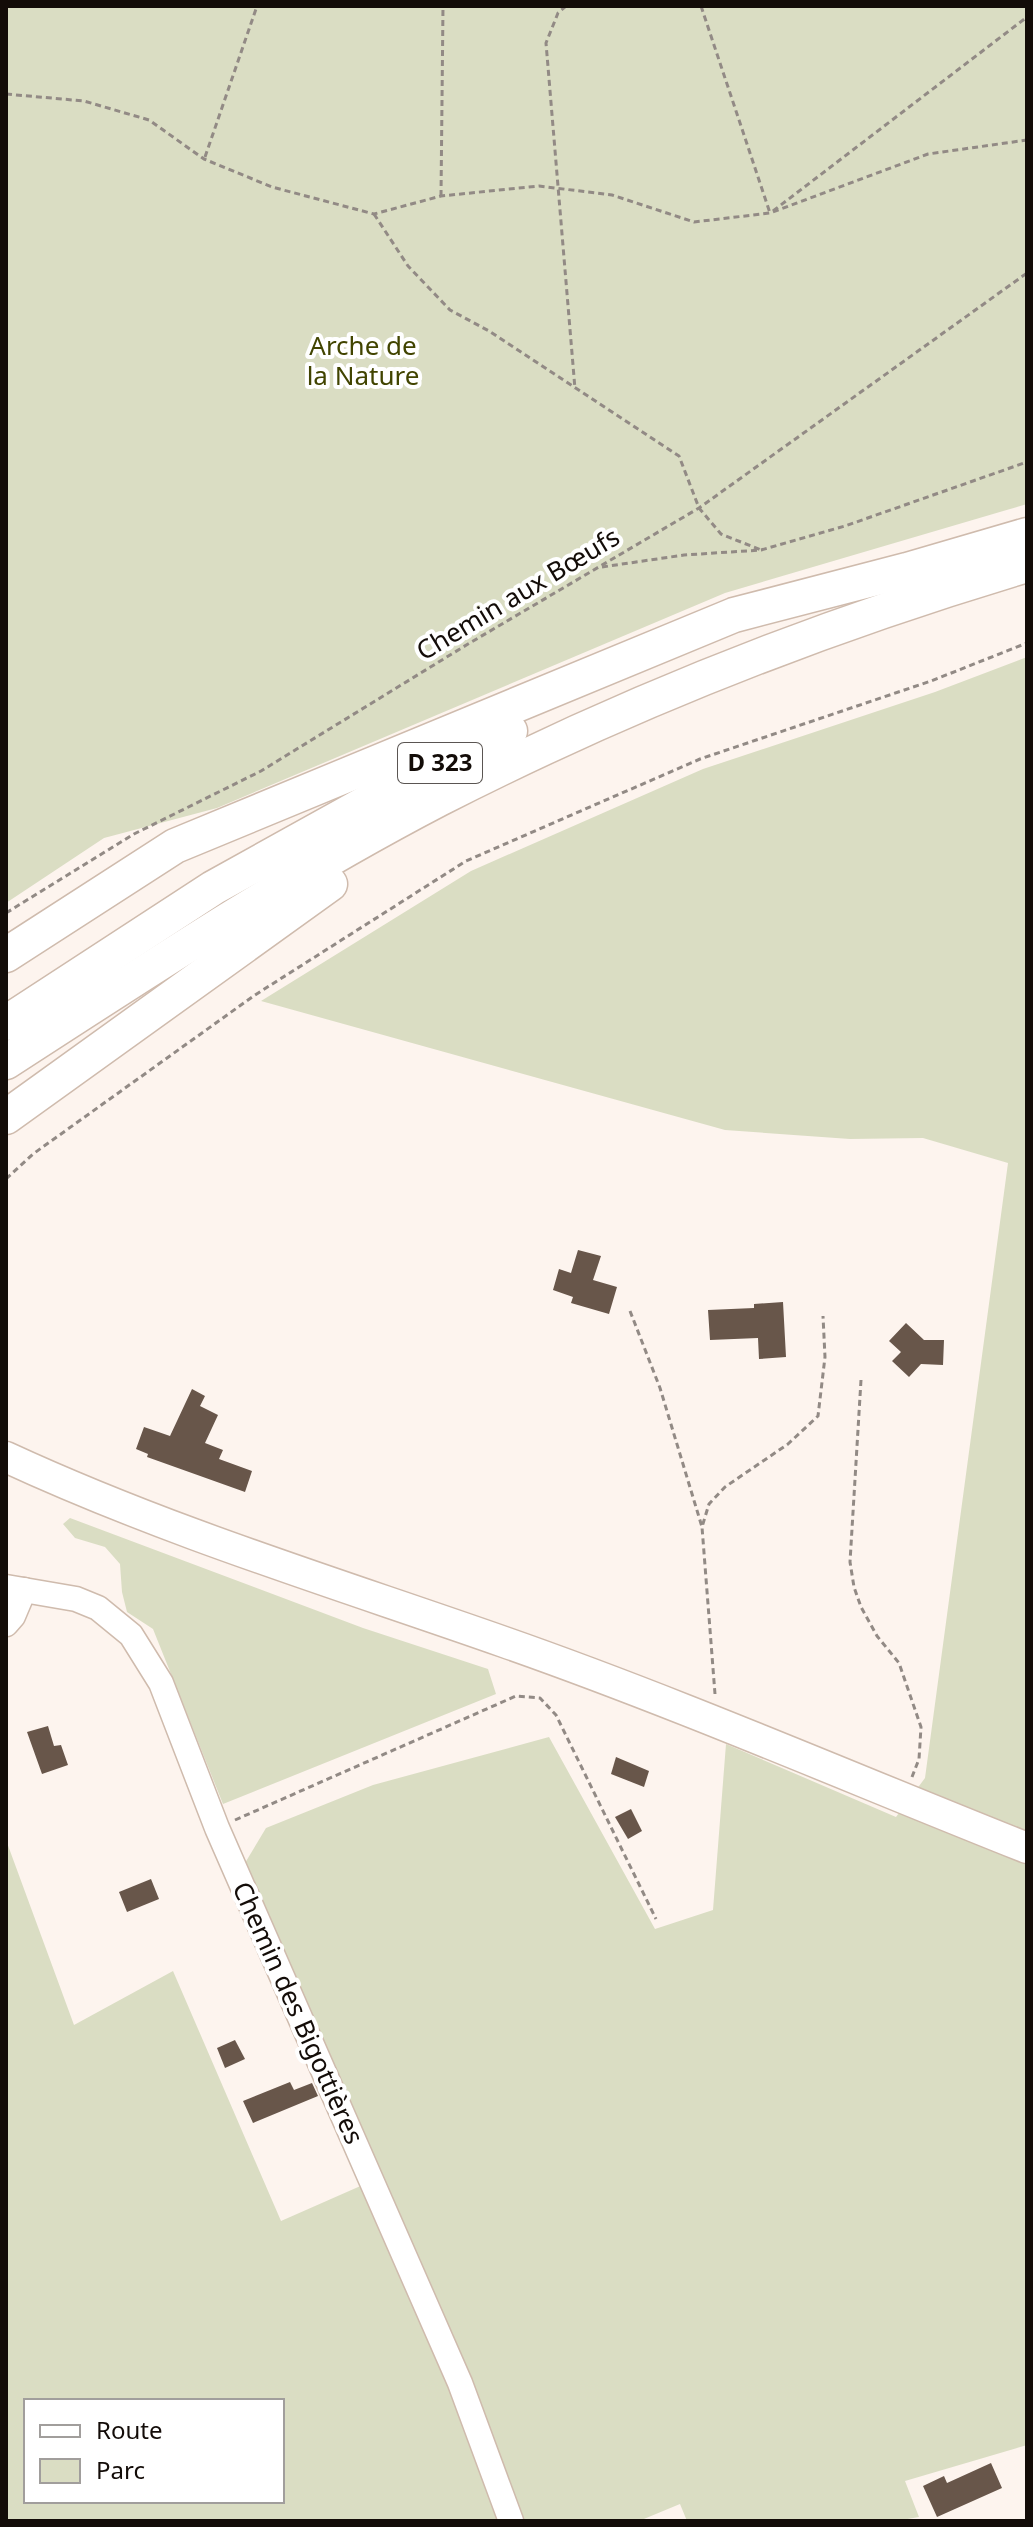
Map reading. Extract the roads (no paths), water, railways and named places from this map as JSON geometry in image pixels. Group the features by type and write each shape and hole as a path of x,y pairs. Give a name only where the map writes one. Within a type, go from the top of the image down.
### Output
{"highway":[{"name":"D 323","path":"6,1023 213,888 422,772 662,661 907,570 1027,535"},
{"name":"D 323","path":"6,1062 229,917 436,801 505,766 695,682 788,645 1027,565"},
{"path":"6,955 175,846 734,615 907,570"},
{"path":"6,1117 309,897 366,860 444,816 478,792 505,766"}],"main road":[{"path":"6,1457 88,1495 226,1548 506,1643 717,1722 1027,1848"},
{"path":"6,1480 88,1495"}],"street":[{"path":"6,1624 13,1616 15,1589"},
{"name":"Chemin des Bigottières","path":"15,1589 76,1599 98,1608 131,1635 161,1683 217,1828 460,2383 511,2521"}],"park label":[{"name":"Arche de la Nature","path":"363,361"}]}
